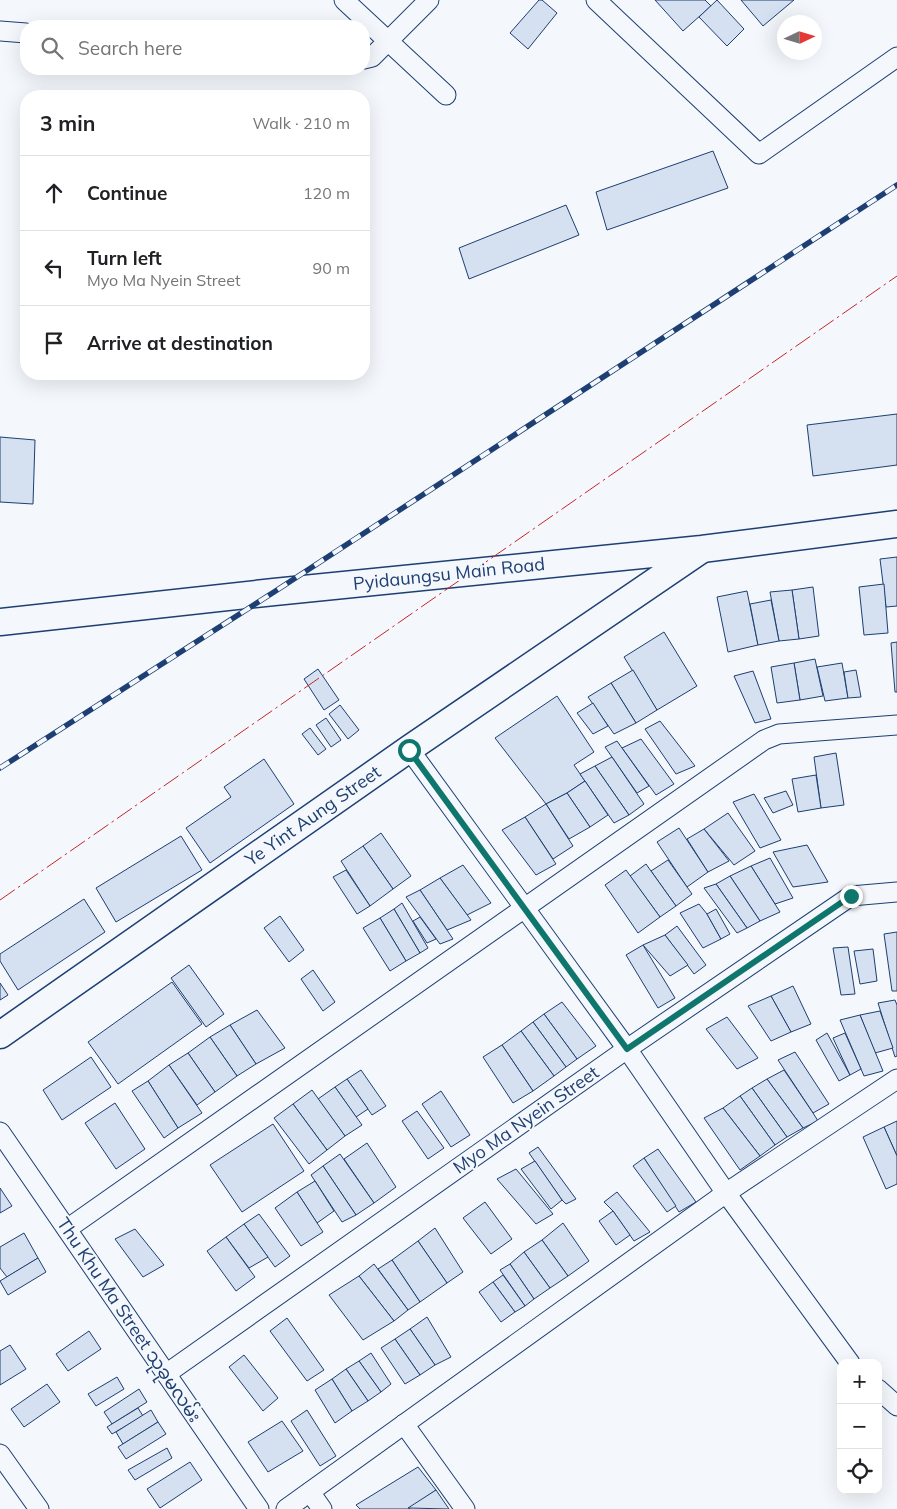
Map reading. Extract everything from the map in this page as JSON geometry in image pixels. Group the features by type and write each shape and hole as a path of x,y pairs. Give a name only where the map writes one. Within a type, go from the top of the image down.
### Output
{"main road":[{"name":"Pyidaungsu Main Road","path":"0,622 702,549 897,524"},
{"name":"Ye Yint Aung Street","path":"0,1035 409,750 702,549"}],"street":[{"path":"344,0 365,20"},
{"path":"370,58 429,0"},
{"path":"596,0 759,154 897,57"},
{"path":"370,24 446,95"},
{"path":"0,31 20,33"},
{"path":"67,1229 764,740 779,734 897,725"},
{"path":"409,750 627,1049 726,1193 847,1359"},
{"name":"Myo Ma Nyein Street","path":"166,1374 627,1049 851,896 897,892"},
{"path":"286,1509 726,1193 897,1079"},
{"name":"Thu Khu Ma Street သုခုမလမ်း","path":"0,1132 259,1509"},
{"path":"882,1393 897,1406"},
{"path":"404,1424 465,1509"},
{"path":"0,1454 39,1509"},
{"path":"310,1492 322,1509"}],"building":[{"path":"539,0 542,0 557,13 528,49 510,33"},
{"path":"655,0 705,0 711,6 683,31"},
{"path":"717,0 744,29 727,46 699,17"},
{"path":"741,0 794,0 763,26"},
{"path":"713,151 728,188 607,230 596,192"},
{"path":"566,205 579,235 469,279 459,248"},
{"path":"897,414 897,465 813,476 807,425"},
{"path":"0,437 35,440 33,504 0,502"},
{"path":"897,557 897,606 886,607 880,559"},
{"path":"884,584 888,633 864,635 859,587"},
{"path":"813,587 819,636 799,639 792,590"},
{"path":"792,590 799,639 779,641 770,592"},
{"path":"747,591 758,645 728,652 717,597"},
{"path":"771,600 779,641 758,645 750,604"},
{"path":"664,632 697,686 657,710 624,657"},
{"path":"897,642 897,692 895,692 891,643"},
{"path":"815,659 823,696 800,700 794,663"},
{"path":"794,663 800,700 777,703 771,667"},
{"path":"842,663 848,698 825,701 817,667"},
{"path":"318,669 339,700 324,710 304,679"},
{"path":"633,670 657,710 636,723 611,683"},
{"path":"856,670 861,697 848,698 844,672"},
{"path":"753,671 771,719 755,723 734,676"},
{"path":"611,683 636,723 614,734 588,697"},
{"path":"557,696 594,752 574,765 585,781 546,804 495,738"},
{"path":"593,703 608,726 593,734 577,713"},
{"path":"340,705 359,730 348,739 329,714"},
{"path":"326,718 341,740 331,747 316,725"},
{"path":"660,721 695,766 676,774 645,729"},
{"path":"310,728 326,749 318,755 302,734"},
{"path":"641,739 674,784 656,795 622,748"},
{"path":"617,741 649,786 637,793 605,747"},
{"path":"836,753 844,805 821,808 814,757"},
{"path":"612,757 644,804 629,815 595,766"},
{"path":"264,759 294,804 210,863 186,828 231,797 224,787"},
{"path":"595,766 629,815 614,823 580,774"},
{"path":"816,775 821,808 798,812 792,779"},
{"path":"585,781 608,815 590,827 567,793"},
{"path":"786,791 793,805 773,813 764,798"},
{"path":"567,793 590,827 569,839 546,804"},
{"path":"754,794 781,840 760,848 733,802"},
{"path":"546,804 573,846 553,859 525,817"},
{"path":"728,813 755,851 734,865 704,829"},
{"path":"525,817 556,864 536,875 502,830"},
{"path":"679,828 708,872 687,887 657,842"},
{"path":"704,829 729,861 708,872 687,839"},
{"path":"381,833 411,876 393,889 363,846"},
{"path":"181,836 202,870 116,922 96,888"},
{"path":"807,845 828,882 793,887 773,852"},
{"path":"363,846 393,889 370,906 341,861"},
{"path":"770,858 793,898 775,904 751,866"},
{"path":"668,860 692,894 676,906 651,871"},
{"path":"646,864 676,906 660,917 630,876"},
{"path":"463,865 491,903 467,915 440,878"},
{"path":"751,866 780,912 760,921 730,876"},
{"path":"346,870 370,906 357,914 333,877"},
{"path":"626,870 660,917 638,933 605,885"},
{"path":"730,876 760,921 747,928 716,884"},
{"path":"440,878 471,920 447,930 420,890"},
{"path":"716,884 747,928 737,933 704,888"},
{"path":"420,890 453,939 440,944 406,897"},
{"path":"84,899 105,932 18,990 0,961 0,954"},
{"path":"402,903 428,948 420,953 394,909"},
{"path":"699,904 721,939 703,948 680,913"},
{"path":"394,909 420,953 406,961 380,918"},
{"path":"716,909 730,934 721,939 707,914"},
{"path":"280,916 304,950 289,962 264,928"},
{"path":"420,917 436,939 427,943 413,921"},
{"path":"380,918 406,961 390,971 363,928"},
{"path":"677,926 706,965 694,974 665,935"},
{"path":"897,932 897,991 892,991 884,934"},
{"path":"665,935 688,965 670,976 643,945"},
{"path":"643,945 675,998 658,1008 626,955"},
{"path":"848,947 855,994 841,995 833,948"},
{"path":"873,949 877,981 860,984 854,951"},
{"path":"189,965 224,1014 206,1027 171,978"},
{"path":"313,970 335,1002 323,1011 301,979"},
{"path":"172,982 202,1024 118,1084 88,1042"},
{"path":"0,983 8,995 0,1000"},
{"path":"793,986 811,1024 791,1032 771,996"},
{"path":"771,996 791,1032 771,1041 748,1006"},
{"path":"895,1000 897,1005 897,1056 895,1057 878,1003"},
{"path":"562,1002 596,1046 577,1059 544,1014"},
{"path":"257,1010 285,1048 256,1064 230,1025"},
{"path":"880,1011 893,1048 875,1053 860,1015"},
{"path":"544,1014 577,1059 566,1067 533,1022"},
{"path":"860,1015 883,1071 864,1076 840,1020"},
{"path":"727,1017 758,1058 737,1069 706,1029"},
{"path":"533,1022 566,1067 554,1076 521,1031"},
{"path":"230,1025 256,1064 237,1076 210,1037"},
{"path":"521,1031 554,1076 533,1091 502,1045"},
{"path":"827,1033 850,1075 839,1081 816,1040"},
{"path":"845,1033 861,1069 850,1075 833,1038"},
{"path":"210,1037 237,1076 215,1092 188,1053"},
{"path":"502,1045 533,1091 513,1103 483,1057"},
{"path":"795,1052 829,1104 813,1113 778,1060"},
{"path":"188,1053 215,1092 197,1105 169,1065"},
{"path":"91,1057 111,1087 62,1120 43,1090"},
{"path":"169,1065 202,1113 178,1128 148,1081"},
{"path":"361,1070 386,1106 372,1115 347,1079"},
{"path":"784,1070 818,1121 803,1128 767,1079"},
{"path":"347,1079 368,1109 356,1117 335,1087"},
{"path":"767,1079 803,1128 787,1137 752,1088"},
{"path":"148,1081 178,1128 164,1138 132,1091"},
{"path":"335,1087 362,1125 345,1136 318,1099"},
{"path":"752,1088 787,1137 775,1145 740,1096"},
{"path":"312,1090 345,1136 327,1150 293,1104"},
{"path":"441,1091 470,1135 451,1147 422,1104"},
{"path":"740,1096 775,1145 760,1156 723,1108"},
{"path":"115,1103 145,1149 116,1169 85,1123"},
{"path":"293,1104 327,1150 309,1164 274,1118"},
{"path":"723,1108 760,1156 740,1170 704,1118"},
{"path":"417,1111 444,1148 428,1159 402,1121"},
{"path":"897,1121 897,1156 884,1127"},
{"path":"273,1124 304,1171 242,1212 210,1165"},
{"path":"884,1127 897,1156 897,1184 886,1189 863,1137"},
{"path":"367,1143 396,1187 374,1203 344,1159"},
{"path":"538,1147 576,1199 566,1204 562,1200 529,1153"},
{"path":"658,1149 696,1202 679,1212 644,1158"},
{"path":"340,1154 374,1203 356,1215 323,1166"},
{"path":"644,1158 676,1206 667,1212 633,1166"},
{"path":"535,1161 562,1200 551,1209 521,1169"},
{"path":"323,1166 356,1215 342,1222 311,1175"},
{"path":"516,1169 553,1214 536,1224 497,1179"},
{"path":"315,1181 334,1211 317,1223 297,1192"},
{"path":"0,1188 12,1206 0,1213"},
{"path":"297,1192 323,1232 301,1246 275,1208"},
{"path":"617,1192 650,1232 634,1241 613,1211 604,1202"},
{"path":"485,1202 512,1239 491,1254 463,1218"},
{"path":"613,1211 630,1235 616,1245 599,1221"},
{"path":"259,1214 290,1256 275,1267 244,1224"},
{"path":"563,1223 589,1261 568,1276 542,1240"},
{"path":"244,1224 268,1257 249,1268 226,1237"},
{"path":"435,1228 463,1272 447,1283 418,1241"},
{"path":"135,1229 164,1265 143,1277 115,1239"},
{"path":"24,1233 38,1258 7,1277 0,1268 0,1247"},
{"path":"226,1237 255,1277 236,1291 207,1251"},
{"path":"542,1240 568,1276 550,1288 524,1252"},
{"path":"418,1241 447,1283 420,1302 392,1260"},
{"path":"524,1252 550,1288 534,1299 510,1264"},
{"path":"38,1258 46,1272 8,1295 0,1281"},
{"path":"392,1260 420,1302 408,1310 378,1269"},
{"path":"374,1264 408,1310 394,1321 359,1276"},
{"path":"510,1264 534,1299 525,1306 500,1270"},
{"path":"503,1275 525,1306 515,1312 493,1282"},
{"path":"359,1276 394,1321 363,1340 329,1295"},
{"path":"493,1282 515,1312 501,1322 479,1292"},
{"path":"427,1317 451,1357 435,1365 410,1329"},
{"path":"287,1318 324,1370 307,1381 270,1331"},
{"path":"410,1329 435,1365 420,1375 395,1339"},
{"path":"89,1331 101,1349 68,1371 56,1354"},
{"path":"395,1339 420,1375 405,1384 381,1348"},
{"path":"10,1345 26,1369 0,1385 0,1351"},
{"path":"371,1353 391,1384 381,1392 359,1361"},
{"path":"244,1355 278,1398 263,1411 229,1367"},
{"path":"359,1361 381,1392 368,1401 346,1369"},
{"path":"346,1369 368,1401 352,1411 332,1379"},
{"path":"117,1377 124,1389 96,1406 88,1394"},
{"path":"332,1379 352,1411 335,1423 315,1390"},
{"path":"47,1384 60,1402 24,1427 11,1409"},
{"path":"139,1389 147,1402 112,1424 104,1412"},
{"path":"138,1408 143,1416 112,1434 107,1427"},
{"path":"151,1410 158,1422 123,1444 116,1432"},
{"path":"307,1410 336,1456 320,1466 291,1421"},
{"path":"282,1421 303,1451 268,1472 248,1442"},
{"path":"158,1422 166,1434 126,1459 118,1447"},
{"path":"167,1448 172,1458 135,1480 128,1470"},
{"path":"190,1462 202,1480 160,1508 147,1489"},
{"path":"418,1467 436,1490 409,1509 360,1509 356,1505"},
{"path":"436,1490 449,1509 408,1508"}],"railway":[{"path":"0,768 274,592 897,185"}],"power":[{"path":"0,900 897,276"}],"route":[{"path":"409,750 627,1049 851,896"}]}
